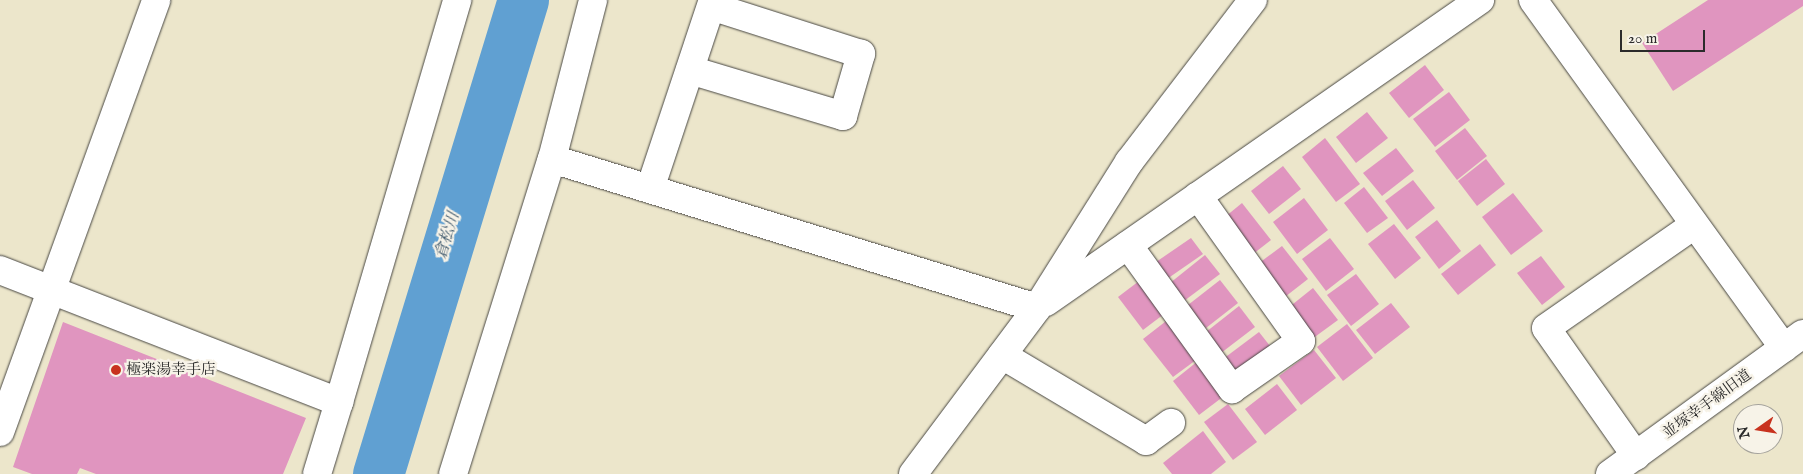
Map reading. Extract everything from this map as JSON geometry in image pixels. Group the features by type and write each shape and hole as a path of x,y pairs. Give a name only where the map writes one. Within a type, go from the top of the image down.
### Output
{"street":[{"path":"0,432 53,291 156,0"},
{"path":"317,474 458,0"},
{"path":"453,474 552,158 593,0"},
{"path":"913,474 1037,308 1129,162 1252,0"},
{"path":"1037,308 1480,0"},
{"path":"1533,0 1694,225 1794,341"},
{"path":"650,189 712,3 860,54 843,116 690,70"},
{"path":"552,158 1037,308"},
{"path":"1128,245 1232,389 1301,341 1198,196"},
{"path":"1636,456 1546,328 1694,225"},
{"path":"0,270 339,402"},
{"name":"並塚幸手線旧道","path":"1610,474 1794,341"},
{"path":"1002,355 1146,441 1171,423"}],"building":[{"path":"1708,0 1803,0 1803,6 1673,91 1642,43"},
{"path":"1425,65 1444,90 1409,118 1389,93"},
{"path":"1449,92 1470,120 1435,147 1413,119"},
{"path":"1367,112 1388,138 1356,163 1336,137"},
{"path":"1465,128 1487,156 1457,180 1435,151"},
{"path":"1325,138 1360,184 1336,202 1302,157"},
{"path":"1396,148 1414,171 1382,196 1363,173"},
{"path":"1486,159 1505,184 1477,206 1458,181"},
{"path":"1283,166 1301,189 1269,214 1251,191"},
{"path":"1413,180 1435,208 1407,230 1385,201"},
{"path":"1364,187 1388,218 1367,233 1344,203"},
{"path":"1513,193 1543,231 1511,255 1482,217"},
{"path":"1304,198 1328,230 1297,254 1273,222"},
{"path":"1242,203 1271,240 1248,258 1220,221"},
{"path":"1437,220 1461,251 1439,269 1415,237"},
{"path":"1394,224 1421,258 1395,279 1368,244"},
{"path":"1191,238 1203,254 1167,279 1156,262"},
{"path":"1330,238 1354,269 1326,291 1302,259"},
{"path":"1480,244 1496,265 1458,295 1441,274"},
{"path":"1282,246 1308,279 1281,300 1255,266"},
{"path":"1205,255 1220,274 1184,301 1170,283"},
{"path":"1541,256 1565,287 1542,305 1517,273"},
{"path":"1356,274 1379,304 1351,326 1327,295"},
{"path":"1143,278 1168,311 1143,330 1118,297"},
{"path":"1220,280 1238,303 1206,328 1188,305"},
{"path":"1313,288 1338,320 1312,339 1288,308"},
{"path":"1391,303 1410,327 1375,354 1356,330"},
{"path":"1239,306 1255,327 1221,353 1206,332"},
{"path":"1170,318 1200,357 1173,377 1143,339"},
{"name":"極楽湯幸手店","path":"63,322 306,418 283,474 96,474 80,468 77,474 32,474 13,467"},
{"path":"1347,324 1373,358 1343,381 1317,347"},
{"path":"1259,332 1277,355 1241,383 1223,359"},
{"path":"1314,350 1336,378 1301,405 1279,376"},
{"path":"1198,361 1224,396 1199,415 1173,381"},
{"path":"1277,384 1297,410 1265,435 1245,409"},
{"path":"1228,404 1257,442 1233,460 1204,422"},
{"path":"1203,431 1226,462 1211,474 1172,474 1163,463"}],"waterway":[{"name":"倉松川","path":"378,474 523,0"}],"place":[{"name":"極楽湯幸手店","path":"116,370"}]}
